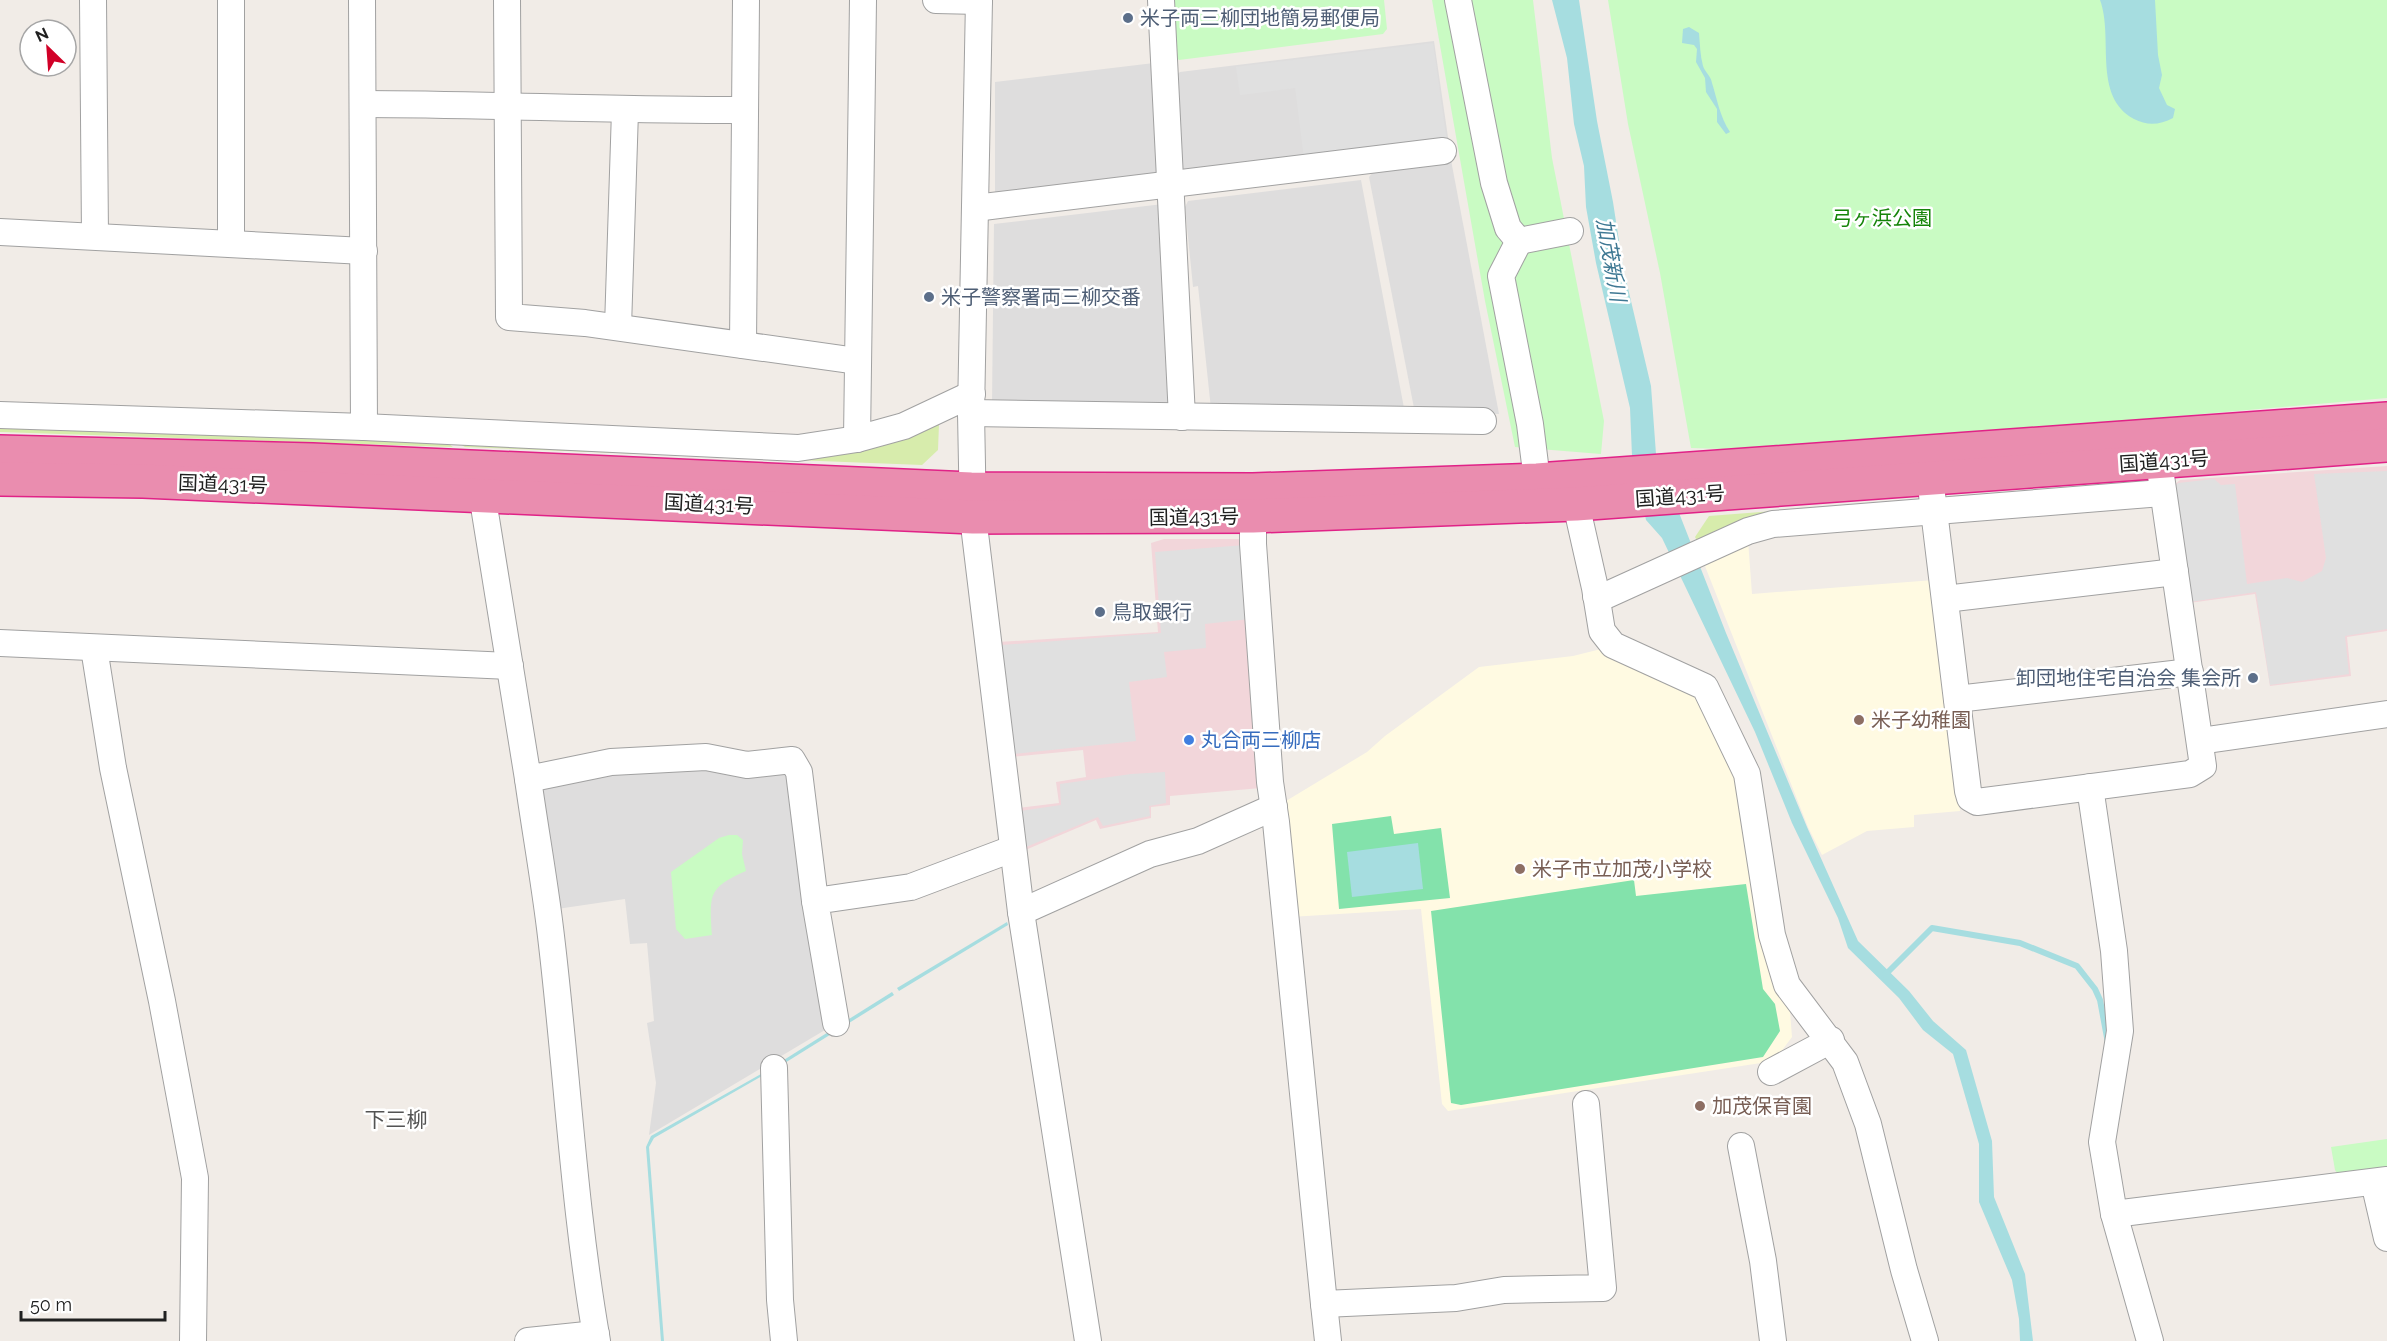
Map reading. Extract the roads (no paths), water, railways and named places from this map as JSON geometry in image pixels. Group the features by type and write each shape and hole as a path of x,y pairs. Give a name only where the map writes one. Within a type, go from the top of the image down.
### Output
{"highway":[{"name":"国道431号","path":"0,452 313,460 972,503 1253,516 1592,494 2387,419"},
{"name":"国道431号","path":"1709,482 2160,477 2387,445"},
{"name":"国道431号","path":"0,479 142,481 482,494 972,503 1538,480 1592,494"}],"street":[{"path":"93,0 95,236"},
{"path":"231,0 231,244"},
{"path":"362,0 364,427"},
{"path":"507,0 509,317 618,327 857,361"},
{"path":"743,345 746,0"},
{"path":"857,439 863,0"},
{"path":"936,0 979,0 971,404 972,503 1012,849 1088,1341"},
{"path":"1161,0 1182,417"},
{"path":"1458,0 1494,183 1508,228 1519,241"},
{"path":"363,104 507,104 625,111 744,110"},
{"path":"618,327 625,111"},
{"path":"975,208 1443,151"},
{"path":"1519,241 1570,231"},
{"path":"0,232 364,251"},
{"path":"1519,241 1501,276 1530,424 1538,480"},
{"path":"0,415 364,427 798,448 857,439 971,404 1182,417 1483,421"},
{"path":"1596,596 1607,595 1762,526 1791,521 1933,511 2160,477 2203,766 2194,773 1974,801 1968,791 1958,699 1933,511 1930,478"},
{"path":"482,494 550,928 569,1125 597,1338 528,1341"},
{"path":"1592,494 1596,596 1602,631 1613,645 1705,687 1747,774 1772,935 1787,985 1831,1040 1845,1062 1868,1124 1904,1270 1925,1341"},
{"path":"1253,516 1253,544 1274,807 1328,1341"},
{"path":"1945,599 2175,572"},
{"path":"0,643 510,666"},
{"path":"94,648 113,768 162,1001 195,1178 193,1341"},
{"path":"1958,699 2190,672"},
{"path":"2200,741 2387,714"},
{"path":"528,779 611,762 706,757 747,765 792,760 799,772 815,901 836,1023"},
{"path":"2090,787 2114,951 2121,1031 2102,1142 2114,1214 2150,1341"},
{"path":"1021,912 1150,854 1198,841 1274,807"},
{"path":"815,901 911,887 1012,849"},
{"path":"1770,1072 1831,1040"},
{"path":"774,1068 780,1300 784,1341"},
{"path":"1324,1304 1456,1298 1504,1290 1603,1288 1586,1104"},
{"path":"1741,1146 1763,1262 1773,1341"},
{"path":"2114,1214 2380,1181 2387,1238"}],"water":[{"name":"加茂新川","path":"1552,0 1579,0 1597,121 1623,267 1651,386 1656,454 1726,633 1807,827 1858,941 1909,991 1933,1021 1966,1050 1992,1141 1994,1197 2025,1274 2033,1341 2020,1341 2019,1319 2012,1280 1979,1202 1979,1144 1953,1054 1923,1030 1899,998 1848,948 1838,918 1792,823 1755,732 1662,538 1646,520 1632,456 1630,408 1596,263 1586,207 1584,166 1574,124 1567,58"},
{"path":"2100,0 2155,0 2158,55 2162,75 2159,88 2167,105 2175,109 2173,118 2154,124 2144,123 2121,109 2108,81 2104,15"},
{"path":"1689,27 1699,33 1703,66 1730,132 1726,134 1717,122 1717,109 1706,92 1705,78 1696,62 1697,49 1694,45 1682,43 1683,29"},
{"path":"1418,843 1423,889 1352,897 1347,852"},
{"path":"1007,922 1008,925 899,991 897,988"},
{"path":"892,992 894,995 780,1066 779,1063"},
{"path":"761,1074 762,1076 654,1138 649,1147 664,1341 661,1341 646,1147 651,1136"}],"waterway":[{"path":"1885,975 1932,928 2020,943 2077,966 2095,989 2100,1000 2108,1043"}],"place":[{"name":"米子両三柳団地簡易郵便局","path":"1128,18"},
{"name":"米子警察署両三柳交番","path":"929,297"},
{"name":"鳥取銀行","path":"1100,612"},
{"name":"卸団地住宅自治会 集会所","path":"2253,678"},
{"name":"米子幼稚園","path":"1859,720"},
{"name":"丸合両三柳店","path":"1189,740"},
{"name":"米子市立加茂小学校","path":"1520,869"},
{"name":"加茂保育園","path":"1700,1106"}],"district":[{"name":"下三柳","path":"396,1120"}],"park label":[{"name":"弓ヶ浜公園","path":"1882,218"}]}
